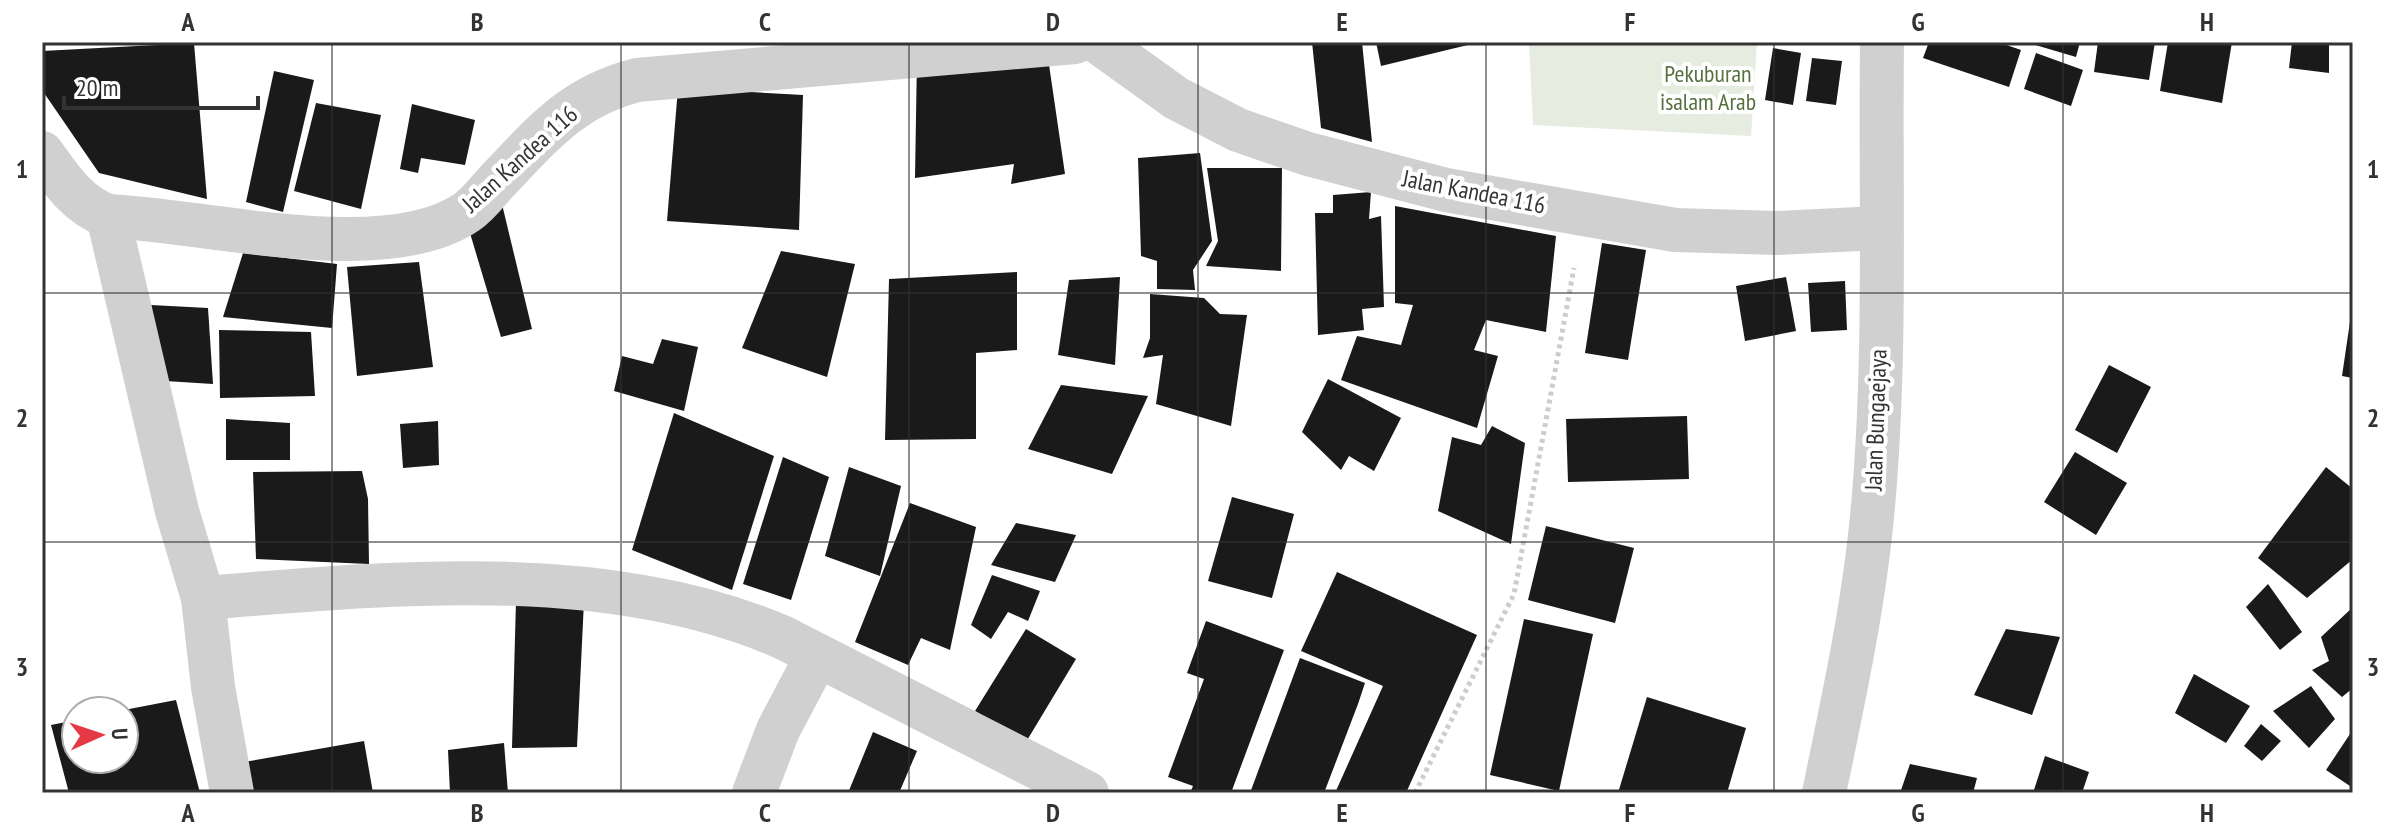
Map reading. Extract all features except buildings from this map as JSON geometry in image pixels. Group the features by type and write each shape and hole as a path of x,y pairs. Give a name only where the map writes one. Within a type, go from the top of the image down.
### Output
{"street":[{"name":"Jalan Kandea 116","path":"108,216 154,218 299,237 398,236 438,226 468,211 562,116 603,89 637,80 1075,42"},
{"name":"Jalan Kandea 116","path":"1098,42 1176,98 1238,130 1308,154 1446,190 1675,230 1724,233 1879,228"},
{"name":"Jalan Bungaejaya","path":"1824,793 1857,628 1872,517 1879,409 1882,42"},
{"path":"42,153 71,192 94,211 108,216 177,511 203,598 213,687 232,793"},
{"path":"203,598 379,586 575,589 658,597 736,617 1087,793"},
{"path":"754,793 778,730 817,656"}],"path":[{"path":"1415,793 1514,594 1584,212"}],"green space":[{"name":"Pekuburan isalam Arab","path":"1529,42 1757,42 1751,136 1533,125"}]}
